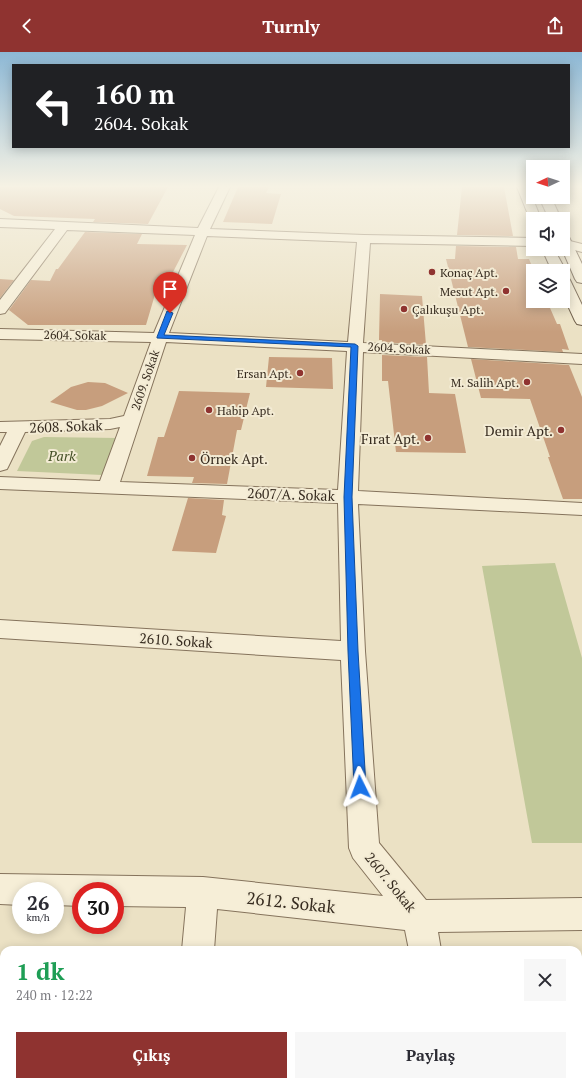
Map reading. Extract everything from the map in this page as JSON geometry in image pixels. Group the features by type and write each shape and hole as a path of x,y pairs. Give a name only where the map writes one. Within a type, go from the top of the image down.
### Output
{"street":[{"path":"0,310 56,235"},
{"name":"2609. Sokak","path":"108,487 160,337 201,235"},
{"path":"277,235 364,239 526,242"},
{"name":"2607. Sokak","path":"364,239 355,346 348,497 353,651 364,848 419,916 424,946"},
{"path":"570,243 582,248"},
{"path":"570,252 582,280"},
{"path":"570,295 582,321"},
{"name":"2604. Sokak","path":"0,334 160,337 582,359"},
{"name":"2608. Sokak","path":"9,427 110,424 132,419"},
{"path":"0,465 9,427"},
{"name":"2607/A. Sokak","path":"0,484 348,497 582,509"},
{"name":"2610. Sokak","path":"0,630 353,651"},
{"name":"2612. Sokak","path":"0,890 203,892 419,916 582,914"},
{"path":"198,946 203,892"}],"green space":[{"name":"Park","path":"44,437 118,438 102,475 17,471 32,441"},
{"path":"555,563 582,658 582,843 532,843 482,566"}],"building":[{"path":"83,235 141,235 137,244 187,245 172,274 170,291 156,291 146,325 28,325 9,310 31,280 50,281 56,269 58,269"},
{"path":"471,235 513,235 513,236"},
{"path":"456,246 516,247 518,259 529,259 531,264 526,264 526,308 550,308 557,324 560,324 569,350 562,349 563,352 468,347 446,259 455,259"},
{"path":"0,279 14,280 0,298"},
{"name":"Çalıkuşu Apt.","path":"380,294 422,296 426,345 382,342 382,340 379,340"},
{"path":"382,355 427,357 429,393 455,394 466,453 396,452 388,381 382,381"},
{"name":"Ersan Apt.","path":"269,357 332,358 333,389 266,387"},
{"path":"471,359 569,365 582,397 582,499 563,499 530,399 481,398"},
{"path":"88,382 105,383 128,393 102,406 86,410 77,410 50,402 71,387"},
{"path":"179,391 250,393 241,430 237,430 227,484 192,483 194,477 147,476 158,437 164,437"},
{"path":"188,498 224,500 222,515 226,516 216,553 172,551"}],"place":[{"name":"Konaç Apt.","path":"432,272"},
{"name":"Mesut Apt.","path":"506,291"},
{"name":"Çalıkuşu Apt.","path":"404,309"},
{"name":"Ersan Apt.","path":"300,373"},
{"name":"M. Salih Apt.","path":"527,382"},
{"name":"Habip Apt.","path":"209,410"},
{"name":"Demir Apt.","path":"561,430"},
{"name":"Fırat Apt.","path":"428,438"},
{"name":"Örnek Apt.","path":"192,458"}],"route":[{"path":"170,313 160,337 355,346 348,497 353,651 360,787"}]}
